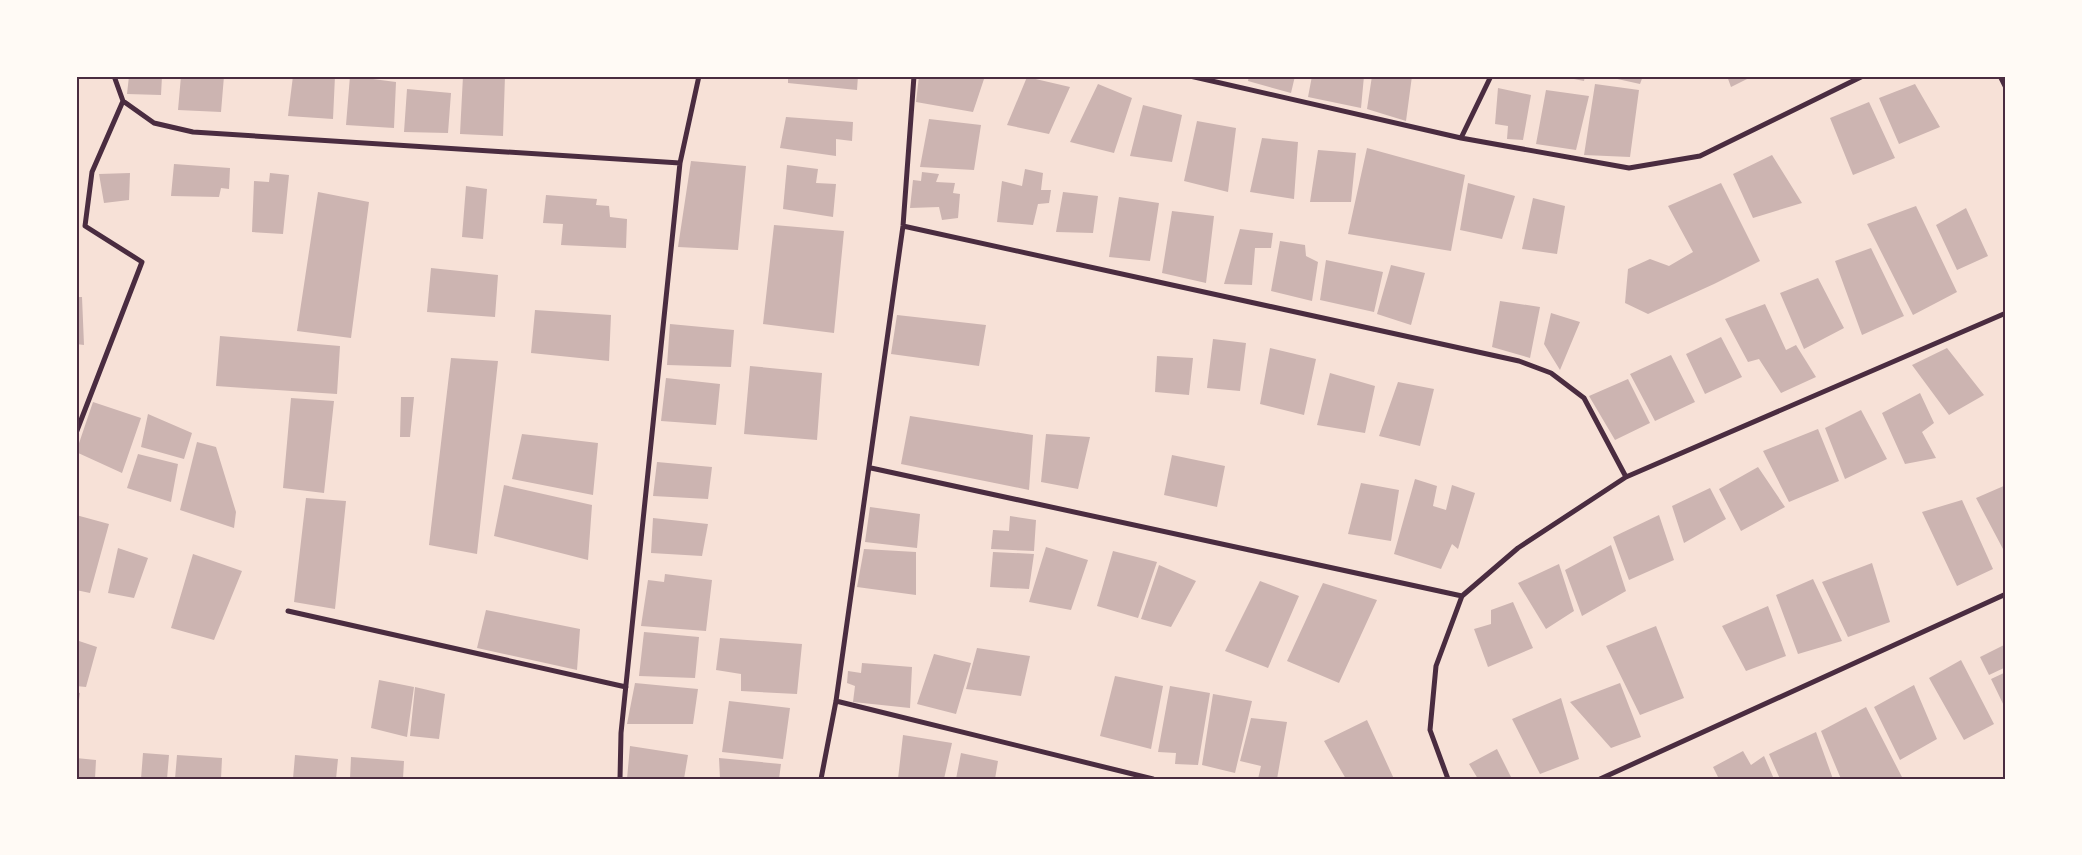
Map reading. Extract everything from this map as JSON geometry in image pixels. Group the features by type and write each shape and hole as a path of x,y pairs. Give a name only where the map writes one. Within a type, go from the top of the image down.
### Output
{"street":[{"path":"114,76 123,101 154,124 193,132 680,163"},
{"path":"620,779 621,732 680,163 699,76"},
{"path":"821,779 836,701 871,468 904,226 914,76"},
{"path":"1190,76 1461,138 1629,168 1700,156 1863,76"},
{"path":"1461,138 1491,76"},
{"path":"2000,76 2006,88"},
{"path":"76,433 142,262 85,226 92,172 123,101"},
{"path":"904,226 1519,361 1551,373 1584,398 1626,477"},
{"path":"1448,779 1430,730 1436,666 1462,596 1518,548 1626,477 2006,313"},
{"path":"871,468 1462,596"},
{"path":"1600,779 2006,594"},
{"path":"288,611 626,687"},
{"path":"836,701 1153,779"}],"building":[{"path":"129,76 162,76 161,95 127,94"},
{"path":"181,76 224,76 221,112 178,110"},
{"path":"293,76 335,76 333,119 288,116"},
{"path":"350,76 396,82 394,128 346,125"},
{"path":"463,76 505,76 503,136 460,134"},
{"path":"704,76 754,76 753,79 704,78"},
{"path":"788,76 858,76 857,90 788,83"},
{"path":"919,76 985,76 973,112 916,102"},
{"path":"1249,76 1295,76 1291,93 1248,81"},
{"path":"1312,76 1364,76 1361,108 1308,97"},
{"path":"1372,76 1412,76 1406,121 1367,109"},
{"path":"1564,76 1585,76 1584,81"},
{"path":"1604,76 1643,76 1640,84"},
{"path":"1727,76 1753,76 1731,87"},
{"path":"1027,77 1070,87 1049,134 1007,125"},
{"path":"1098,84 1132,98 1114,153 1070,142"},
{"path":"1595,84 1639,90 1630,157 1584,155"},
{"path":"1915,84 1940,127 1899,144 1879,98"},
{"path":"1498,88 1531,95 1523,140 1507,139 1508,126 1495,124"},
{"path":"407,89 451,93 448,133 404,132"},
{"path":"1546,90 1589,96 1576,150 1536,144"},
{"path":"1869,102 1895,158 1853,175 1830,118"},
{"path":"1143,105 1182,115 1172,162 1130,156"},
{"path":"786,117 853,122 852,141 836,139 836,156 780,148"},
{"path":"929,119 981,125 974,170 920,167"},
{"path":"1197,121 1236,128 1228,192 1184,181"},
{"path":"1262,138 1298,142 1294,199 1250,192"},
{"path":"1367,148 1465,175 1451,251 1348,234"},
{"path":"1318,150 1356,153 1351,202 1310,202"},
{"path":"1772,155 1802,203 1753,218 1733,174"},
{"path":"691,161 746,166 738,250 678,247"},
{"path":"174,164 230,168 229,189 221,188 219,197 171,196"},
{"path":"787,165 818,169 816,183 836,184 833,217 783,209"},
{"path":"1025,169 1043,173 1041,190 1051,190 1049,203 1038,204 1033,225 997,222 1002,181 1022,186"},
{"path":"922,172 939,174 936,182 955,183 953,193 960,194 958,218 942,220 939,207 910,208 913,180 921,181"},
{"path":"130,173 129,200 104,203 99,174"},
{"path":"270,173 289,175 283,234 252,232 254,181 269,182"},
{"path":"1468,183 1515,196 1502,239 1460,230"},
{"path":"1721,183 1760,261 1648,314 1625,303 1628,269 1650,259 1669,266 1693,252 1668,206"},
{"path":"466,186 487,189 483,239 462,237"},
{"path":"318,192 369,202 351,338 297,331"},
{"path":"1063,192 1098,196 1093,233 1056,232"},
{"path":"546,195 597,199 596,205 609,206 610,217 627,219 626,248 561,245 563,224 543,223"},
{"path":"1119,197 1159,203 1150,261 1109,257"},
{"path":"1533,198 1565,206 1557,254 1522,249"},
{"path":"1916,206 1957,292 1913,315 1867,224"},
{"path":"1966,208 1988,256 1957,270 1936,225"},
{"path":"1172,211 1214,216 1206,283 1162,273"},
{"path":"774,225 844,231 834,333 763,324"},
{"path":"1240,229 1273,233 1271,248 1255,248 1252,285 1224,284"},
{"path":"1280,241 1305,245 1306,256 1318,262 1312,301 1271,291"},
{"path":"1871,248 1904,316 1862,335 1835,261"},
{"path":"1326,260 1383,272 1374,312 1320,300"},
{"path":"1391,265 1425,273 1411,325 1377,314"},
{"path":"431,268 498,275 495,317 427,312"},
{"path":"1818,278 1844,328 1804,349 1780,293"},
{"path":"76,297 82,297 84,345 76,344"},
{"path":"1500,301 1540,307 1530,358 1492,347"},
{"path":"1765,304 1786,350 1796,345 1816,377 1781,393 1759,359 1748,362 1725,319"},
{"path":"535,310 611,315 609,361 531,353"},
{"path":"1551,313 1580,322 1560,370 1544,344"},
{"path":"897,315 986,325 979,366 891,354"},
{"path":"670,324 734,330 731,367 667,365"},
{"path":"220,336 340,346 337,394 216,386"},
{"path":"1721,337 1742,377 1705,394 1686,354"},
{"path":"1213,339 1246,343 1240,391 1207,388"},
{"path":"1270,348 1316,359 1304,415 1260,404"},
{"path":"1947,348 1984,395 1949,415 1912,365"},
{"path":"1671,355 1695,402 1655,421 1630,374"},
{"path":"1157,356 1193,358 1189,395 1155,392"},
{"path":"451,358 498,361 477,554 429,545"},
{"path":"750,366 822,373 817,440 744,434"},
{"path":"1330,373 1375,386 1365,433 1317,425"},
{"path":"666,378 720,384 716,425 661,421"},
{"path":"1628,379 1650,423 1615,440 1589,396"},
{"path":"1398,382 1434,389 1420,446 1379,436"},
{"path":"1920,393 1934,423 1922,432 1936,458 1905,464 1882,413"},
{"path":"401,397 414,397 410,437 400,437"},
{"path":"291,398 334,401 324,493 283,488"},
{"path":"93,402 141,418 122,473 76,452"},
{"path":"1861,410 1887,459 1845,479 1825,428"},
{"path":"148,414 192,433 184,459 141,447"},
{"path":"910,416 1033,435 1029,490 901,464"},
{"path":"1818,429 1839,481 1789,502 1763,451"},
{"path":"522,434 598,443 593,495 512,479"},
{"path":"1046,434 1090,437 1078,489 1041,482"},
{"path":"197,442 216,447 236,512 234,528 180,510"},
{"path":"138,454 178,464 171,502 127,488"},
{"path":"1172,455 1225,466 1217,507 1164,495"},
{"path":"657,462 712,467 708,499 653,496"},
{"path":"1758,467 1785,507 1741,531 1719,489"},
{"path":"1415,479 1437,486 1433,506 1446,510 1452,485 1475,493 1458,549 1452,544 1441,569 1394,554"},
{"path":"1361,483 1399,490 1391,541 1348,534"},
{"path":"504,485 592,505 588,560 494,536"},
{"path":"2006,485 2006,548 2003,549 1976,498"},
{"path":"1710,488 1726,519 1684,543 1672,506"},
{"path":"306,498 346,501 335,609 294,602"},
{"path":"1962,500 1993,569 1957,586 1922,512"},
{"path":"870,507 920,514 917,548 865,542"},
{"path":"76,515 109,524 90,593 76,590"},
{"path":"1659,515 1674,560 1629,580 1613,537"},
{"path":"1010,516 1036,520 1034,551 991,549 993,530 1009,531"},
{"path":"653,518 708,524 702,556 651,553"},
{"path":"1611,545 1626,591 1582,616 1565,570"},
{"path":"1046,547 1088,560 1071,610 1029,602"},
{"path":"118,548 148,558 134,598 108,593"},
{"path":"864,549 916,552 916,595 857,587"},
{"path":"1113,551 1157,562 1138,618 1097,606"},
{"path":"993,552 1034,554 1029,589 990,587"},
{"path":"193,554 242,571 214,640 171,628"},
{"path":"1872,563 1890,622 1848,637 1822,582"},
{"path":"1559,564 1574,611 1546,629 1518,583"},
{"path":"1159,565 1196,581 1171,627 1141,619"},
{"path":"665,574 712,580 706,631 641,626 648,580 664,582"},
{"path":"1813,579 1842,641 1798,654 1776,595"},
{"path":"1260,581 1299,596 1268,668 1225,651"},
{"path":"1323,583 1377,600 1339,683 1287,661"},
{"path":"1513,602 1533,648 1488,667 1474,629 1491,624 1491,610"},
{"path":"1768,606 1786,656 1746,671 1722,626"},
{"path":"486,610 580,629 577,670 477,648"},
{"path":"1656,626 1684,698 1640,715 1606,646"},
{"path":"644,632 699,637 695,678 639,676"},
{"path":"720,638 802,644 797,694 741,691 741,674 716,670"},
{"path":"76,640 97,647 86,687 76,686"},
{"path":"2006,644 2006,667 1989,675 1980,657"},
{"path":"977,648 1030,656 1021,696 966,689"},
{"path":"934,654 971,663 956,714 917,704"},
{"path":"1961,660 1994,724 1964,740 1929,678"},
{"path":"862,663 912,667 910,708 853,702 855,686 847,683 848,671 861,673"},
{"path":"2006,672 2006,710 1991,679"},
{"path":"1115,676 1163,686 1151,749 1100,736"},
{"path":"379,680 414,687 407,737 371,728"},
{"path":"635,683 698,689 693,724 627,724"},
{"path":"1620,683 1641,737 1611,748 1570,702"},
{"path":"1914,685 1937,739 1900,760 1874,707"},
{"path":"1170,686 1210,693 1198,765 1175,764 1176,753 1158,752"},
{"path":"415,687 445,694 439,739 410,736"},
{"path":"76,692 80,693 77,713 76,713"},
{"path":"1213,694 1252,701 1235,773 1202,765"},
{"path":"1561,698 1579,759 1540,774 1512,719"},
{"path":"729,701 790,708 783,759 722,752"},
{"path":"1866,707 1903,779 1841,779 1821,731"},
{"path":"1251,718 1287,722 1277,779 1258,779 1261,766 1240,761"},
{"path":"1367,720 1394,779 1346,779 1324,741"},
{"path":"1816,732 1833,779 1780,779 1769,754"},
{"path":"903,735 952,743 944,779 898,779"},
{"path":"630,746 688,755 684,779 627,779"},
{"path":"1497,749 1512,779 1478,779 1469,764"},
{"path":"1743,751 1751,765 1764,756 1774,779 1719,779 1713,767"},
{"path":"143,753 169,755 167,779 141,779"},
{"path":"961,753 998,761 995,779 956,779"},
{"path":"177,755 222,758 221,779 175,779"},
{"path":"295,755 338,759 336,779 293,779"},
{"path":"351,757 404,761 403,779 350,779"},
{"path":"76,758 96,760 95,779 76,779"},
{"path":"719,758 781,764 779,779 720,779"}]}
